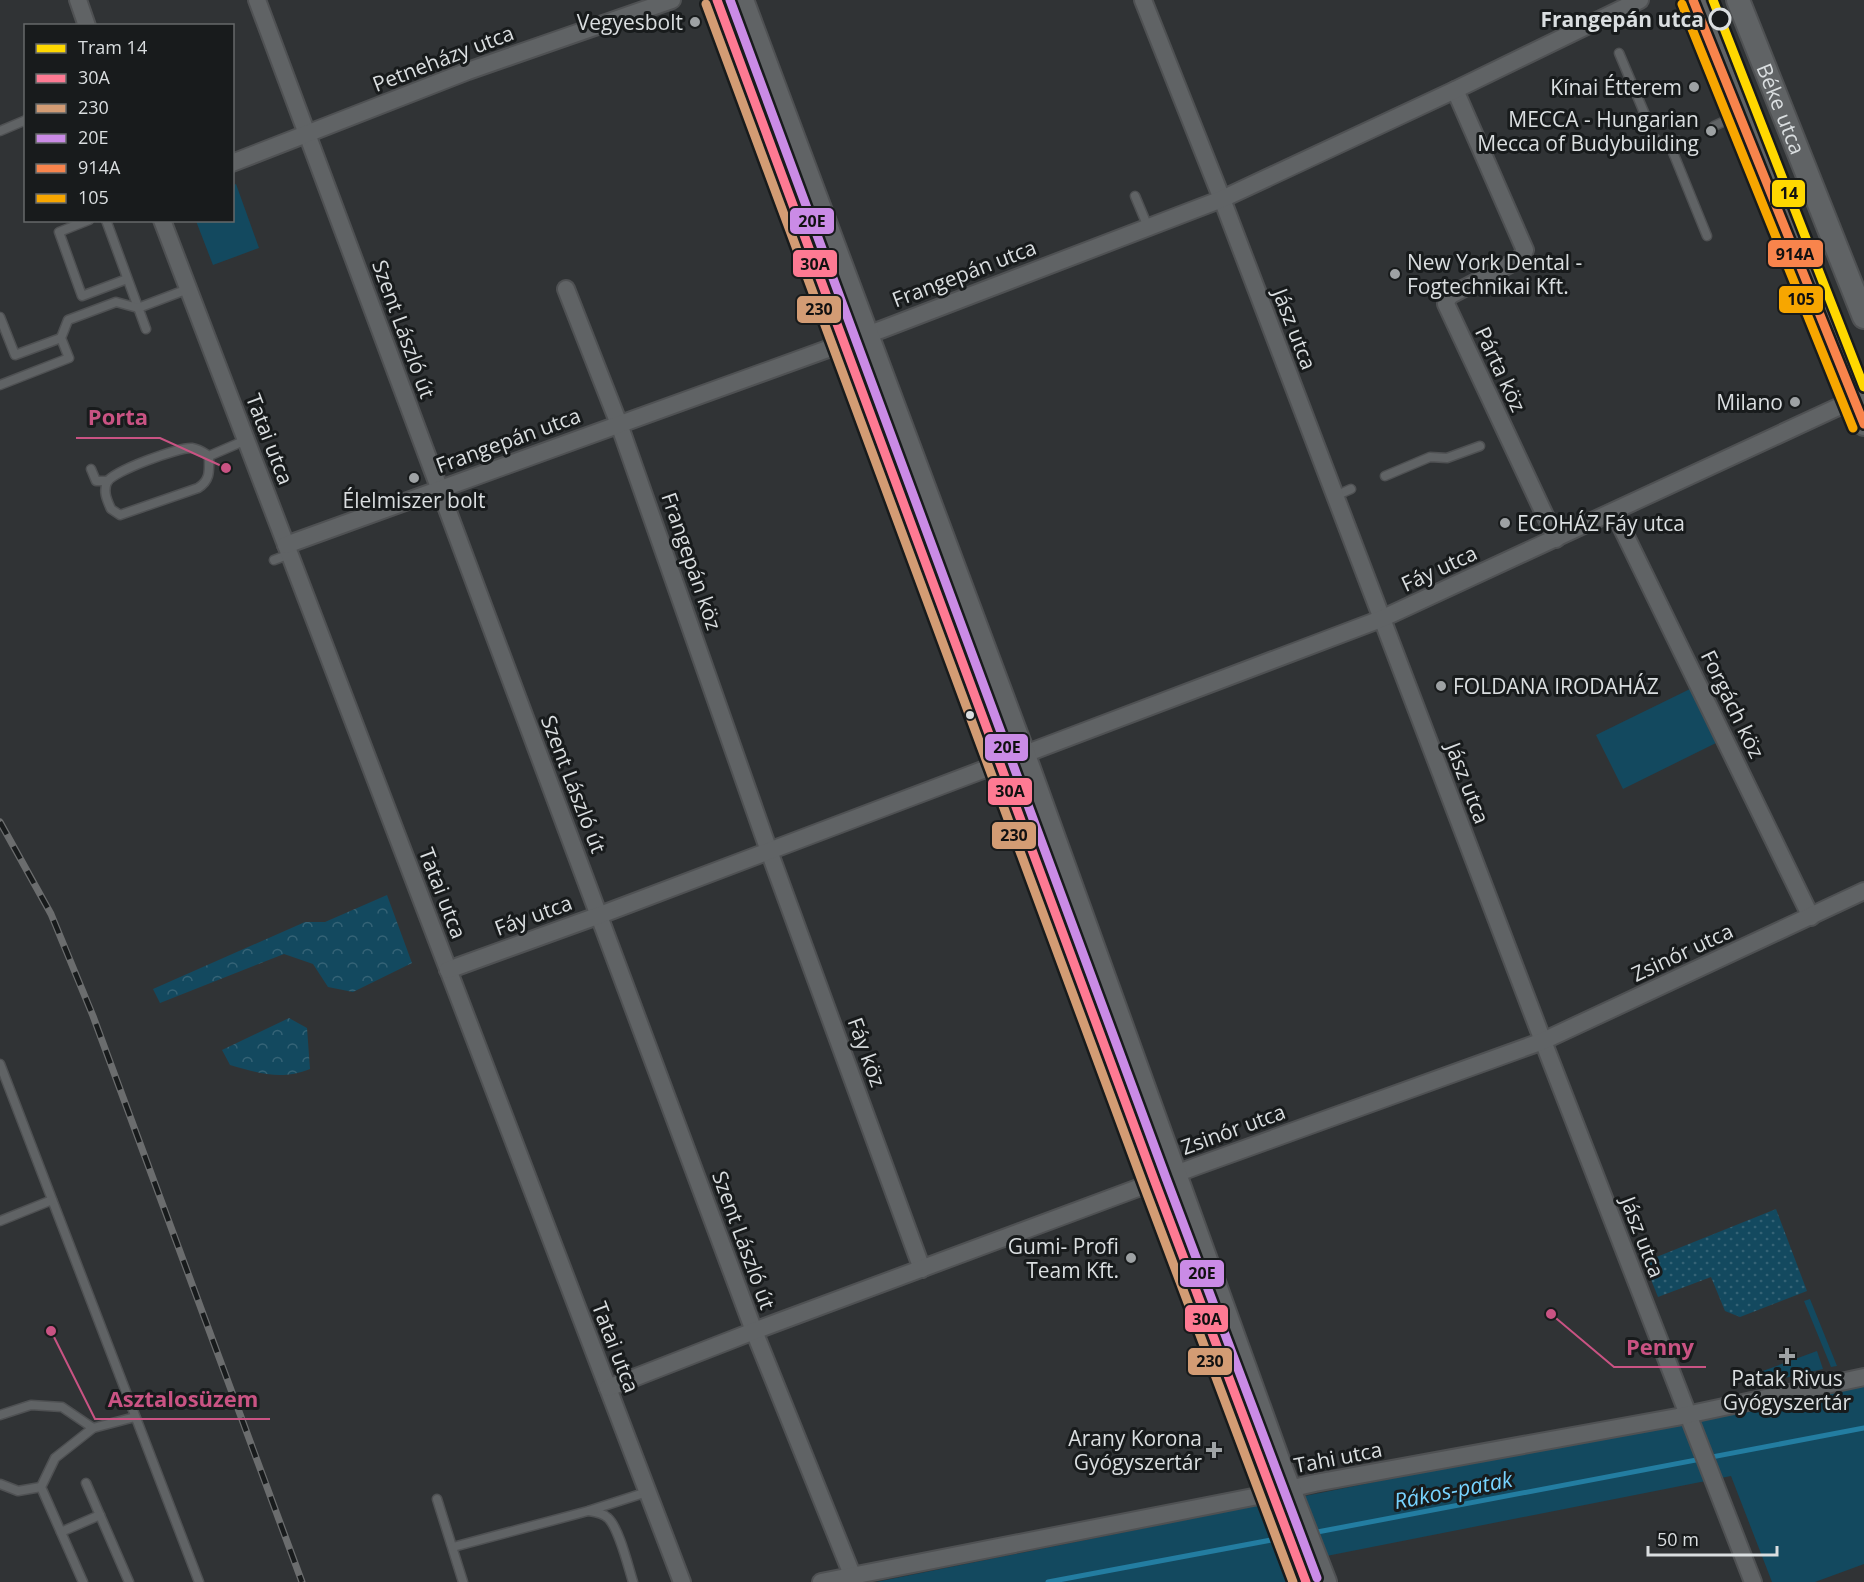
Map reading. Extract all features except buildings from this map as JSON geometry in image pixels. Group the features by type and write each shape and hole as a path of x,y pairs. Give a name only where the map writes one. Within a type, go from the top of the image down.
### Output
{"street":[{"path":"78,0 86,24"},
{"name":"Szent László út","path":"257,0 754,1331 853,1579"},
{"name":"Petneházy utca","path":"234,162 468,71 672,0"},
{"path":"717,0 1155,1182 1285,1499"},
{"path":"742,0 1024,755 1176,1174 1285,1499 1313,1575"},
{"name":"Jász utca","path":"1143,0 1222,199 1543,1041 1753,1582"},
{"name":"Frangepán utca","path":"283,553 439,490 866,335 1222,199 1640,0"},
{"name":"Béke utca","path":"1693,0 1739,115 1859,397 1864,424"},
{"name":"Béke utca","path":"1738,0 1864,317"},
{"name":"Párta köz","path":"1455,90 1525,250 1520,260 1451,296 1446,304 1556,539"},
{"name":"Tatai utca","path":"163,222 246,440 283,553 448,970 681,1582"},
{"name":"Frangepán köz","path":"566,289 619,424 769,851"},
{"name":"Fáy utca","path":"448,970 600,915 1381,619 1859,397"},
{"name":"Forgách köz","path":"1614,512 1811,917"},
{"path":"912,523 934,515"},
{"name":"Fáy köz","path":"769,851 922,1269"},
{"name":"Zsinór utca","path":"608,1388 754,1331 1176,1174 1543,1041 1864,891"},
{"name":"Tahi utca","path":"821,1582 853,1579 1285,1499 1689,1420 1864,1377"}],"lane":[{"path":"1619,53 1646,117"},
{"path":"1713,126 1739,115"},
{"path":"0,131 24,121"},
{"path":"1656,139 1660,146 1665,147 1678,141"},
{"path":"1670,145 1707,236"},
{"path":"1135,196 1148,227"},
{"path":"84,222 59,232 82,296 127,279"},
{"path":"107,222 146,329"},
{"path":"0,385 69,358 61,338 68,320 116,302 138,308 188,289"},
{"path":"0,317 15,355 61,338"},
{"path":"209,456 246,440"},
{"path":"1385,476 1430,457 1447,458 1480,446"},
{"path":"190,448 201,450 209,456 209,477 205,484 198,488 120,514 111,509 105,493 108,481 119,471 190,448"},
{"path":"91,469 96,481 108,481"},
{"path":"1335,496 1351,489"},
{"path":"0,1065 199,1582"},
{"path":"0,1221 52,1200"},
{"path":"0,1414 31,1405 62,1407 93,1428"},
{"path":"83,1582 41,1487 55,1458 93,1428 135,1417"},
{"path":"86,1483 129,1582"},
{"path":"0,1484 18,1491 41,1487"},
{"path":"453,1547 588,1511 647,1492"},
{"path":"437,1499 463,1582"},
{"path":"588,1511 599,1513 610,1520 616,1529 633,1582"},
{"path":"61,1532 100,1515"}],"green space":[{"path":"236,184 259,248 213,265 196,222 234,222 234,185"},
{"path":"1690,689 1716,743 1623,789 1596,735"},
{"path":"387,895 412,963 353,992 328,987 313,964 284,954 160,1003 153,989 305,922 325,922"},
{"path":"289,1018 307,1028 310,1069 289,1075 279,1075 260,1073 230,1065 222,1050"},
{"path":"1776,1209 1807,1291 1740,1317 1725,1311 1711,1277 1658,1297 1644,1262"},
{"path":"1810,1299 1837,1366 1831,1367 1804,1301"},
{"path":"1817,1351 1823,1369 1771,1381 1760,1372"},
{"path":"1864,1384 1864,1564 1815,1582 1772,1582 1731,1476 1286,1564 1292,1582 876,1582"}],"waterway":[{"name":"Rákos-patak","path":"1312,1533 1864,1428"},
{"name":"Rákos-patak","path":"1048,1582 1282,1538"}],"railway":[{"path":"0,822 51,914 93,1016 302,1582"}],"tram line":[{"name":"14","path":"1713,0 1864,387"}],"transit line":[{"name":"30A","path":"717,0 1155,1182 1306,1582"},
{"name":"20E","path":"730,0 1166,1178 1317,1578"},
{"name":"914A","path":"1693,0 1864,424"},
{"name":"230","path":"706,4 1293,1582"},
{"name":"105","path":"1682,4 1853,428"}],"place":[{"name":"Frangepán utca","path":"1720,19"},
{"name":"Vegyesbolt","path":"695,22"},
{"name":"Kínai Étterem","path":"1694,87"},
{"name":"MECCA - Hungarian Mecca of Budybuilding","path":"1711,131"},
{"name":"New York Dental - Fogtechnikai Kft.","path":"1395,274"},
{"name":"Milano","path":"1795,402"},
{"name":"Porta","path":"226,468"},
{"name":"Élelmiszer bolt","path":"414,478"},
{"name":"ECOHÁZ Fáy utca","path":"1505,523"},
{"name":"FOLDANA IRODAHÁZ","path":"1441,686"},
{"name":"Gumi- Profi Team Kft.","path":"1131,1258"},
{"name":"Penny","path":"1551,1314"},
{"name":"Asztalosüzem","path":"51,1331"},
{"name":"Patak Rivus Gyógyszertár","path":"1787,1356"},
{"name":"Arany Korona Gyógyszertár","path":"1214,1450"}]}
